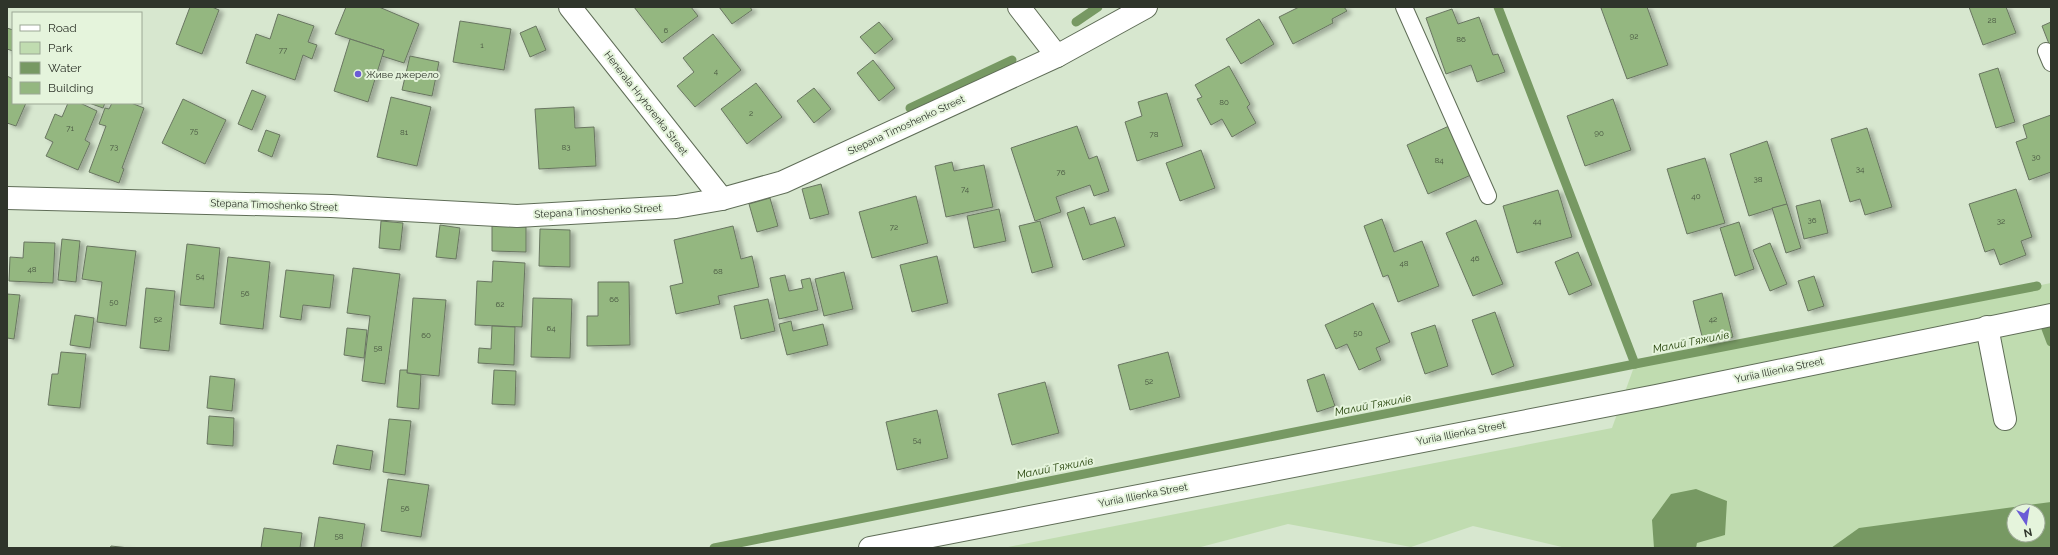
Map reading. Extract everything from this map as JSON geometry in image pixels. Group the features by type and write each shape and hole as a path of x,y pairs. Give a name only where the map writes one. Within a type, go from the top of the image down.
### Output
{"street":[{"name":"Henerala Hryhorenka Street","path":"570,7 722,200"},
{"path":"1019,7 1057,56"},
{"name":"Stepana Timoshenko Street","path":"7,198 331,206 517,216 676,207 722,200 783,182 1057,56 1146,7"},
{"name":"Yuriia Illienka Street","path":"870,548 1656,396 2051,315"},
{"path":"1987,327 2005,419"}],"lane":[{"path":"1404,7 1488,196"}],"green space":[{"path":"2051,283 2051,548 1566,548 1473,526 1411,547 1288,524 1197,548 1003,548 1612,428 1635,364"}],"water":[{"path":"1696,489 1727,501 1725,535 1697,543 1696,548 1654,548 1652,520 1671,494"},
{"path":"2051,502 2051,548 1831,548 1859,528 2006,508 2006,543 2046,543 2046,503 2044,503"}],"building":[{"path":"190,7 212,7 219,10 202,54 176,44"},
{"path":"346,7 379,7 419,24 404,63 382,56 384,50 335,34"},
{"path":"634,7 691,7 698,16 662,43"},
{"path":"719,7 750,7 752,10 732,24"},
{"path":"1299,7 1344,7 1347,11 1332,19 1333,23 1293,44 1279,17"},
{"path":"1647,7 1668,65 1627,79 1601,8"},
{"path":"1969,7 2006,7 2016,33 1983,45"},
{"path":"1452,9 1458,24 1479,17 1493,55 1498,54 1505,72 1477,82 1471,65 1446,74 1426,18"},
{"path":"278,14 314,26 308,42 317,45 312,59 303,55 295,80 246,63 256,34 270,39"},
{"path":"1259,19 1274,44 1241,64 1226,39"},
{"path":"460,21 511,29 504,70 453,62"},
{"path":"879,22 893,39 875,54 860,37"},
{"path":"2051,22 2051,49 2042,26"},
{"path":"536,26 546,50 530,57 520,33"},
{"path":"7,28 12,30 12,51 7,49"},
{"path":"713,34 741,70 695,107 677,86 694,72 683,58"},
{"name":"Живе джерело","path":"350,39 384,50 368,102 334,91"},
{"path":"410,56 439,62 432,96 402,90"},
{"path":"873,60 895,88 879,101 857,73"},
{"path":"1229,66 1250,104 1247,107 1256,123 1232,137 1222,119 1211,125 1197,99 1202,97 1195,85"},
{"path":"1998,68 2015,122 1996,128 1979,74"},
{"path":"7,76 12,78 12,104 26,104 16,126 7,123"},
{"path":"756,83 782,117 747,144 721,109"},
{"path":"814,88 831,109 814,123 797,101"},
{"path":"252,90 266,96 252,130 238,124"},
{"path":"1167,93 1183,146 1137,161 1125,122 1142,116 1138,102"},
{"path":"391,97 431,107 417,166 377,157"},
{"path":"183,99 226,120 205,164 162,143"},
{"path":"1613,99 1631,150 1585,166 1567,116"},
{"path":"68,104 82,104 97,111 85,140 90,143 78,170 46,156 53,142 45,138 55,114 62,117"},
{"path":"92,104 105,104 103,108"},
{"path":"112,104 134,104 144,108 122,168 124,169 119,183 89,172 106,126 99,124 105,108 109,109"},
{"path":"574,107 575,128 594,127 596,166 539,169 535,109"},
{"path":"2051,115 2051,172 2029,180 2016,142 2027,138 2023,125"},
{"path":"1077,126 1089,159 1097,156 1109,191 1094,196 1090,185 1056,197 1061,212 1035,221 1011,148"},
{"path":"1449,126 1471,175 1428,194 1407,145"},
{"path":"1867,128 1892,207 1865,215 1860,199 1850,202 1831,139"},
{"path":"266,130 280,135 272,157 258,151"},
{"path":"1767,141 1787,204 1749,216 1730,154"},
{"path":"1201,150 1215,188 1180,201 1166,163"},
{"path":"1705,158 1725,223 1687,234 1667,169"},
{"path":"952,162 954,171 984,165 993,207 946,217 935,166"},
{"path":"821,184 829,214 810,219 802,189"},
{"path":"2016,189 2032,237 2021,241 2026,255 2000,265 1994,249 1985,252 1969,204"},
{"path":"1558,190 1572,237 1517,253 1503,206"},
{"path":"916,196 928,243 872,258 859,212"},
{"path":"770,198 778,226 757,232 749,204"},
{"path":"1820,200 1828,233 1804,239 1796,206"},
{"path":"1787,204 1801,248 1786,253 1772,208"},
{"path":"1084,207 1090,225 1115,217 1125,246 1083,260 1067,213"},
{"path":"999,209 1006,241 974,248 967,216"},
{"path":"1382,219 1394,252 1422,241 1439,286 1398,302 1388,275 1383,277 1364,226"},
{"path":"1476,220 1503,284 1473,296 1446,233"},
{"path":"381,221 403,223 400,250 379,248"},
{"path":"1040,221 1053,267 1032,273 1019,226"},
{"path":"1739,222 1754,269 1735,276 1720,228"},
{"path":"440,225 460,228 456,259 436,257"},
{"path":"492,226 526,227 526,252 492,251"},
{"path":"733,226 741,259 752,256 759,287 718,296 720,304 676,314 670,286 683,283 674,240"},
{"path":"540,229 570,230 570,267 539,266"},
{"path":"62,239 80,241 76,282 58,280"},
{"path":"24,242 55,243 53,283 9,281 10,257 23,258"},
{"path":"1770,243 1787,284 1770,291 1753,250"},
{"path":"187,244 220,248 214,308 180,305"},
{"path":"87,246 136,251 126,326 97,322 102,282 82,279"},
{"path":"1578,252 1592,285 1569,295 1555,262"},
{"path":"937,256 948,303 912,312 900,265"},
{"path":"228,257 270,262 263,329 220,324"},
{"path":"493,261 525,263 522,327 475,325 477,281 492,282"},
{"path":"353,268 400,274 385,384 362,381 370,316 347,313"},
{"path":"286,270 334,275 330,308 303,305 301,320 280,317"},
{"path":"844,272 853,309 824,316 815,279"},
{"path":"785,275 789,291 803,288 801,280 810,278 818,310 779,319 770,278"},
{"path":"1814,276 1824,306 1808,311 1798,281"},
{"path":"598,282 629,282 630,345 587,346 587,316 598,316"},
{"path":"146,288 175,291 169,351 140,348"},
{"path":"1722,293 1733,337 1704,344 1693,301"},
{"path":"7,294 20,295 14,339 7,338"},
{"path":"413,298 446,300 439,376 407,373"},
{"path":"533,298 572,299 570,358 531,357"},
{"path":"768,299 775,331 741,339 734,306"},
{"path":"1373,303 1390,342 1376,348 1381,360 1359,370 1347,344 1336,349 1325,325"},
{"path":"1495,312 1514,366 1492,375 1472,320"},
{"path":"75,315 94,318 90,348 70,345"},
{"path":"791,321 793,331 823,324 828,345 787,355 779,324"},
{"path":"1435,325 1448,366 1425,374 1411,333"},
{"path":"492,326 515,327 514,365 478,363 479,348 491,349"},
{"path":"347,328 367,330 364,358 344,355"},
{"path":"61,352 86,354 80,408 48,405 52,374 58,374"},
{"path":"1168,352 1180,397 1130,410 1118,365"},
{"path":"400,370 407,370 407,373 421,375 419,409 397,407"},
{"path":"494,370 516,371 515,405 492,404"},
{"path":"1324,374 1335,406 1317,412 1307,380"},
{"path":"210,376 235,379 232,411 207,408"},
{"path":"1045,382 1059,433 1012,445 998,394"},
{"path":"937,410 948,458 897,470 886,422"},
{"path":"209,416 234,418 233,446 207,444"},
{"path":"389,419 411,421 405,475 383,472"},
{"path":"337,445 373,451 370,470 333,464"},
{"path":"388,479 429,485 421,537 381,531"},
{"path":"319,517 365,524 361,548 314,548"},
{"path":"264,528 302,533 300,548 261,548"},
{"path":"111,546 129,548 110,548"}],"waterway":[{"path":"1076,22 1098,7"},
{"path":"1498,7 1635,364"},
{"path":"910,108 1012,60"},
{"name":"Малий Тяжилів","path":"714,548 1635,364 2037,286"},
{"name":"Малий Тяжилів","path":"2045,326 2051,342"}],"place":[{"name":"Живе джерело","path":"358,74"}]}
